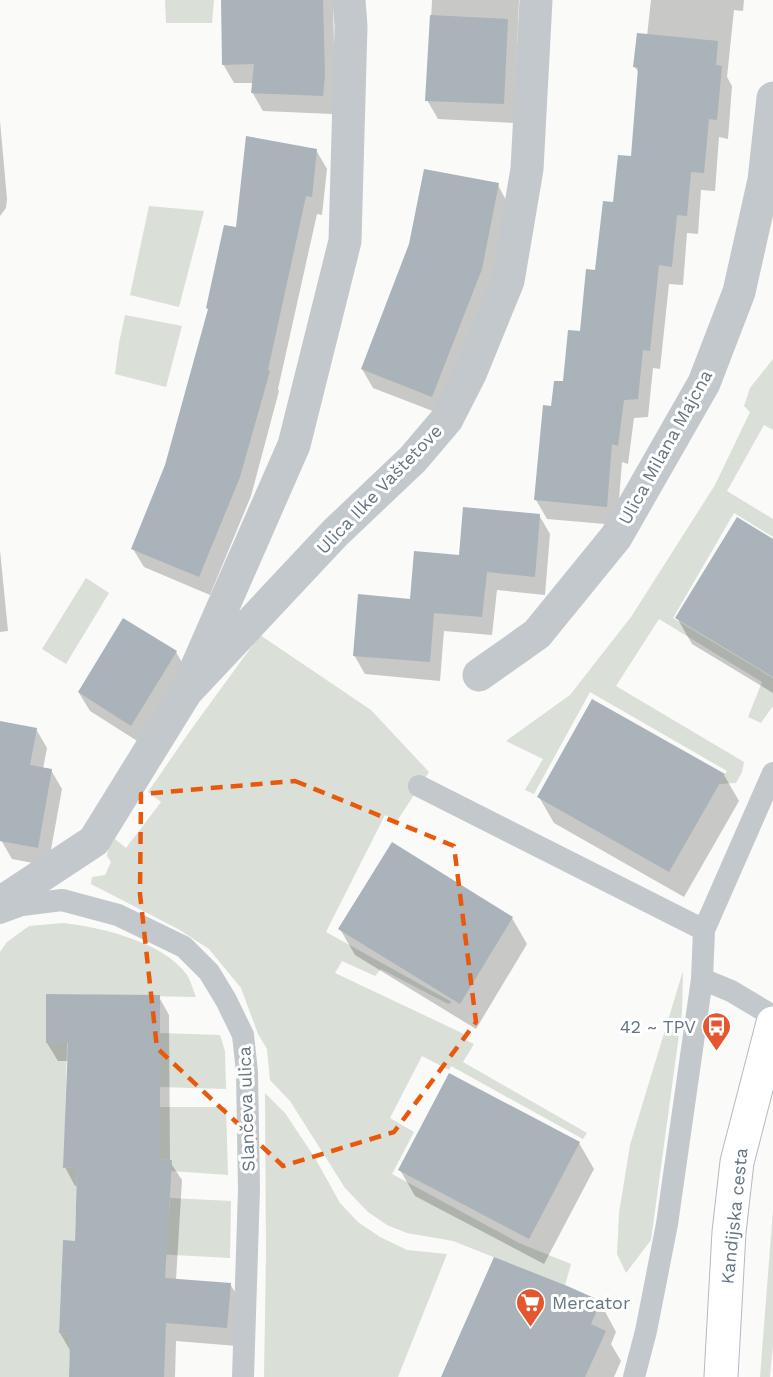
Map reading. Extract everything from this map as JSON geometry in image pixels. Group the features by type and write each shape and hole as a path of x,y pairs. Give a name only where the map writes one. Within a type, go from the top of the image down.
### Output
{"main road":[{"name":"Kandijska cesta","path":"721,1377 729,1232 736,1162 773,1023"}],"street":[{"name":"Ulica Ilke Vaštetove","path":"0,903 94,841 186,692 294,445 345,241 351,26 349,0"},
{"name":"Ulica Ilke Vaštetove","path":"186,692 334,533 413,459 447,419 470,374 508,281 527,169 536,0"},
{"name":"Ulica Milana Majcna","path":"479,675 537,634 616,537 704,383 739,292 764,180 773,98"}],"lane":[{"path":"634,1377 661,1259 702,979 704,930 773,774"},
{"path":"419,786 704,930"},
{"name":"Slančeva ulica","path":"0,913 22,905 62,900 118,915 184,947 209,972 226,1000 243,1035 247,1072 249,1190 243,1377"},
{"path":"702,979 731,991 773,1016"}],"highlighted area":[{"path":"295,781 454,846 476,1022 394,1132 283,1166 157,1048 140,894 141,794"}],"shaded area":[{"path":"165,0 214,0 212,23 166,23"},
{"path":"149,206 204,211 179,307 130,295"},
{"path":"125,315 182,326 166,387 115,374"},
{"path":"773,359 773,430 764,425 727,491 773,519 773,537 734,513 673,618 773,678 773,706 761,723 748,717 762,682 659,619 616,686 744,762 736,783 719,784 727,771 590,692 534,794 525,790 543,759 506,741 570,695 631,617 715,485 750,412 744,406 750,388"},
{"path":"86,578 109,593 66,664 42,649"},
{"path":"260,635 371,710 429,772 397,821 385,815 326,932 452,1002 448,1004 381,969 375,976 342,961 335,973 464,1034 462,1038 474,1044 463,1062 587,1133 583,1139 451,1066 449,1070 422,1056 390,1118 414,1132 392,1174 519,1243 571,1264 565,1285 453,1241 407,1233 387,1225 368,1212 345,1188 290,1101 270,1080 267,1049 258,1034 241,988 209,949 178,929 91,884 92,877 105,875 111,862 107,856 108,848 115,839 126,848 161,802 148,792"},
{"path":"63,923 95,928 148,945 177,963 187,975 196,997 46,994 46,1043 67,1043 64,1168 77,1167 75,1241 63,1241 59,1333 70,1334 69,1377 0,1377 0,952 7,942 29,926"},
{"path":"683,971 682,1013 651,1240 626,1273 617,1254 619,1213 630,1145"},
{"path":"159,1033 220,1035 225,1051 226,1089 160,1087"},
{"path":"265,1093 285,1113 315,1158 340,1203 358,1222 380,1237 407,1250 447,1254 398,1377 264,1377"},
{"path":"160,1107 226,1107 228,1175 171,1171 171,1160 131,1159 132,1121 160,1122"},
{"path":"170,1198 231,1201 230,1258 155,1254 137,1212 169,1213"},
{"path":"773,1210 773,1345 770,1377 760,1377"}],"building":[{"path":"221,0 323,0 325,76 323,96 251,93 254,64 222,65"},
{"path":"430,15 508,19 504,104 425,101"},
{"path":"637,33 718,41 716,65 722,66 717,120 709,119 704,173 691,172 687,216 677,215 672,267 659,265 650,351 643,350 638,399 624,400 618,446 612,444 607,507 534,500 543,405 551,406 554,381 563,381 568,330 580,331 586,269 595,270 603,201 613,202 618,155 631,156 638,68 633,67"},
{"path":"246,136 317,149 312,197 306,196 268,370 270,371 240,477 199,577 131,549 165,465 208,309 206,308 224,225 236,227"},
{"path":"424,169 499,183 482,269 432,397 361,369 409,244"},
{"path":"463,507 540,514 535,577 487,572 482,617 434,613 430,662 353,656 358,594 410,599 414,551 459,555"},
{"path":"737,517 773,539 773,677 675,618"},
{"path":"123,618 177,651 131,726 78,692"},
{"path":"592,699 725,774 669,872 537,797"},
{"path":"0,721 37,728 30,765 52,769 38,848 0,841"},
{"path":"392,842 513,917 460,1004 338,929"},
{"path":"46,994 160,995 160,1160 172,1160 165,1278 231,1283 227,1328 166,1323 164,1377 69,1377 70,1334 59,1333 63,1240 75,1241 77,1167 63,1168 68,1043 46,1043"},
{"path":"449,1073 580,1142 529,1239 398,1170"},
{"name":"Mercator","path":"494,1257 601,1301 591,1324 606,1331 585,1377 441,1377"}],"place":[{"name":"42 ~ TPV","path":"717,1052"},
{"name":"Mercator","path":"531,1328"}]}
